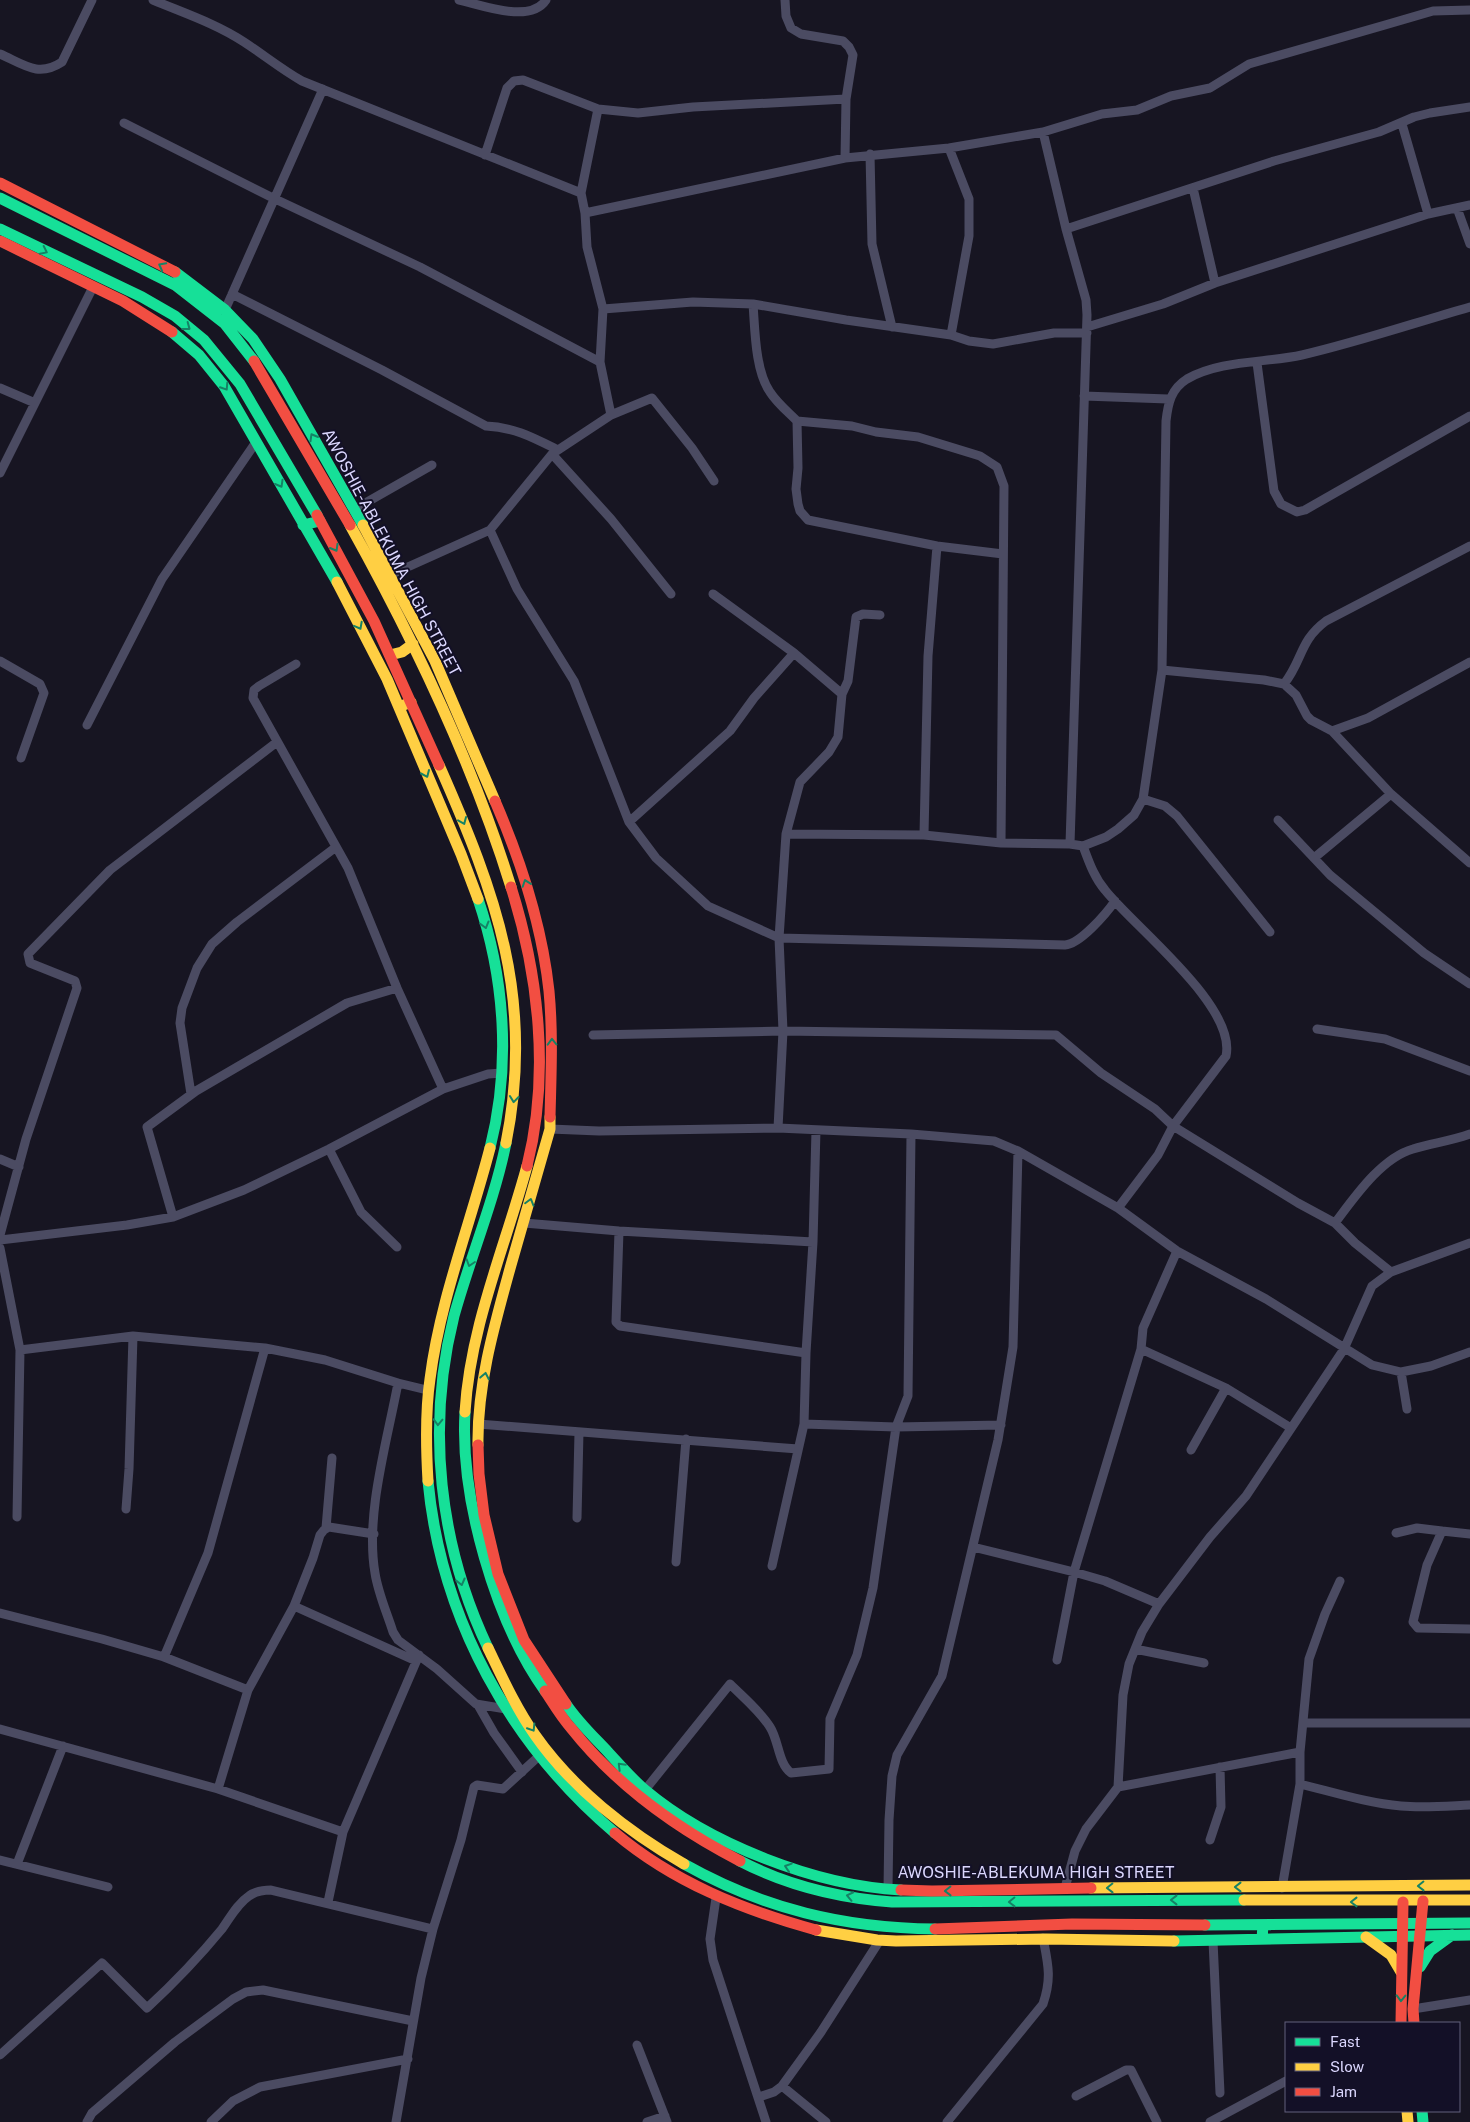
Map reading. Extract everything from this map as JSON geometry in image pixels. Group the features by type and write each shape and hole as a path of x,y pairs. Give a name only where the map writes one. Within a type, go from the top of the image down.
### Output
{"street":[{"path":"0,54 37,70 48,70 54,67 62,62 92,0"},
{"path":"154,0 244,42 286,72 323,89 581,193"},
{"path":"459,0 520,13 537,8 546,0"},
{"path":"785,0 786,16 791,28 801,34 842,41 849,46 853,55 846,99 844,158"},
{"path":"585,213 844,158 870,154 949,148 1043,132 1102,114 1137,110 1171,96 1210,88 1249,64 1433,11 1470,10"},
{"path":"485,155 507,88 514,81 523,80 598,109 638,113 693,107 846,99"},
{"path":"225,310 323,89"},
{"path":"1066,229 1274,160 1402,124 1414,117 1470,107"},
{"path":"598,109 581,193 585,213 587,247 602,309 600,362 611,415"},
{"path":"124,123 274,198 420,267 600,362"},
{"path":"1402,124 1428,214"},
{"path":"1043,132 1066,229 1086,300 1087,330 1070,844"},
{"path":"949,148 969,199 969,236 951,335"},
{"path":"870,154 872,244 892,327"},
{"name":"AWOSHIE-ABLEKUMA HIGH STREET","path":"0,183 181,276 225,310 253,339 265,355 355,509 435,661 500,812 528,889 541,938 549,991 552,1041 550,1129 496,1318 481,1396 478,1424 479,1474 484,1515 498,1574 524,1640 575,1718 645,1790 686,1820 742,1849 789,1868 888,1889 932,1891 1065,1888 1282,1888 1470,1885"},
{"path":"1193,188 1215,283"},
{"name":"AWOSHIE-ABLEKUMA HIGH STREET","path":"0,198 175,285 225,324 260,370 358,537 441,703 491,826 520,913 531,959 538,1008 540,1053 535,1129 526,1169 479,1324 465,1399 464,1461 476,1524 496,1593 524,1659 549,1700 595,1757 685,1832 780,1879 864,1899 908,1903 1193,1900 1403,1902 1470,1900"},
{"path":"24,209 30,198"},
{"path":"602,309 693,302 752,304 951,335 969,341 993,344 1087,330 1163,304 1215,283 1428,214 1470,205"},
{"path":"1457,208 1470,244"},
{"path":"0,230 155,304 203,339 234,378 320,520 350,574 411,702 481,864 498,913 512,982 516,1018 516,1070 510,1126 499,1174 456,1312 444,1360 438,1423 440,1480 448,1531 464,1593 482,1639 512,1696 545,1748 589,1796 658,1849 712,1879 755,1899 815,1917 876,1927 912,1930 1072,1924 1470,1923"},
{"path":"0,241 93,287 161,324 191,347 224,386 381,667 476,890 494,957 501,1002 502,1073 492,1141 450,1283 428,1390 426,1443 431,1498 438,1550 458,1615 479,1660 506,1709 557,1780 596,1819 661,1870 716,1898 772,1918 818,1930 880,1940 976,1941 1043,1938 1213,1941 1470,1935"},
{"path":"0,473 93,287"},
{"path":"232,294 382,370 486,426 503,426 522,432 555,452 672,594"},
{"path":"752,304 760,365 764,380 769,392 797,421 852,426 876,432 918,437 980,456 990,462 1000,472 1004,486 1001,843"},
{"path":"786,834 924,835 1001,843 1070,844 1083,846 1106,838 1118,829 1134,815 1143,799 1162,670 1166,421 1168,399 1178,386 1188,379 1237,364 1257,363 1301,355 1470,307"},
{"path":"1257,363 1274,491 1282,504 1297,512 1305,510 1470,416"},
{"path":"0,388 34,403"},
{"path":"1084,396 1168,399"},
{"path":"390,575 490,530 555,452 611,415 652,398 692,448 714,481"},
{"path":"797,421 798,468 796,489 800,510 808,520 937,546 1003,554"},
{"path":"87,725 166,571 256,442"},
{"path":"355,509 432,465"},
{"path":"303,525 320,520"},
{"path":"490,530 517,589 574,681 629,822 656,858 708,906 779,938 1068,945 1101,920 1115,901"},
{"path":"924,835 928,656 937,546"},
{"path":"1284,684 1295,670 1307,640 1314,630 1326,621 1470,546"},
{"path":"713,594 794,653 842,694"},
{"path":"778,1128 783,1032 779,938 786,834 800,782 829,752 838,738 842,694 848,681 856,617 863,614 880,615"},
{"path":"390,656 402,652 413,644"},
{"path":"629,822 730,731 754,698 794,653"},
{"path":"0,661 40,684 44,689 21,758"},
{"path":"1332,731 1368,718 1470,662"},
{"path":"296,664 254,690 253,698 348,868 397,988 443,1089"},
{"path":"1162,670 1264,680 1284,684 1296,695 1307,716 1315,723 1332,731 1391,794 1470,863"},
{"path":"398,707 411,702"},
{"path":"0,1235 19,1167 77,988 75,981 30,962 28,954 110,870 277,742"},
{"path":"1314,858 1391,794"},
{"path":"1143,799 1165,806 1177,816 1270,932"},
{"path":"1278,820 1330,875 1424,953 1470,984"},
{"path":"1083,846 1092,871 1115,901 1178,964 1214,1011 1223,1028 1227,1042 1226,1056 1173,1126 1158,1155 1118,1208"},
{"path":"191,1094 180,1023 182,1008 197,968 212,944 237,922 336,847"},
{"path":"173,1217 147,1129 191,1094 347,1003 397,988"},
{"path":"1317,1028 1385,1039 1470,1071"},
{"path":"593,1035 783,1032 1056,1036 1101,1073 1155,1109 1173,1126 1298,1203 1335,1223 1345,1234 1391,1272"},
{"path":"0,1240 173,1217 244,1190 329,1149 443,1089 488,1074 502,1073"},
{"path":"550,1129 598,1132 778,1128 911,1134 994,1141 1018,1151 1118,1208 1178,1251 1266,1299 1375,1367 1401,1372 1431,1366 1470,1352"},
{"path":"772,1566 804,1424 806,1353 813,1242 816,1130"},
{"path":"645,1790 730,1684 755,1708 771,1728 782,1755 784,1768 791,1773 829,1769 830,1719 857,1655 873,1588 896,1427 908,1396 911,1134"},
{"path":"1335,1223 1371,1177 1405,1152 1449,1142 1470,1134"},
{"path":"329,1149 360,1212 397,1247"},
{"path":"888,1889 889,1820 892,1776 897,1755 942,1676 1001,1425 1013,1346 1018,1151"},
{"path":"0,1159 19,1167"},
{"path":"524,1223 619,1231 813,1242"},
{"path":"619,1231 616,1322 620,1326 806,1353"},
{"path":"1065,1888 1075,1851 1086,1829 1118,1788 1123,1695 1129,1664 1142,1632 1159,1604 1210,1538 1246,1496 1344,1349 1369,1290 1391,1272 1470,1243"},
{"path":"0,1248 20,1350 17,1517"},
{"path":"1057,1660 1074,1572 1141,1349 1143,1328 1178,1251"},
{"path":"20,1350 132,1336 265,1348 324,1360 398,1383 428,1390"},
{"path":"126,1509 129,1469 132,1336"},
{"path":"164,1657 208,1553 265,1348"},
{"path":"1141,1349 1226,1388 1291,1428"},
{"path":"1401,1372 1407,1409"},
{"path":"398,1383 375,1499 374,1534 375,1572 393,1632 398,1640 418,1658 478,1705 494,1733 522,1772"},
{"path":"1191,1450 1226,1388"},
{"path":"478,1424 798,1449"},
{"path":"804,1424 896,1427 1001,1425"},
{"path":"577,1518 579,1432"},
{"path":"676,1562 686,1439"},
{"path":"218,1789 248,1690 294,1606 320,1535 326,1528 332,1458"},
{"path":"326,1528 332,1527 374,1534"},
{"path":"1396,1533 1417,1528 1470,1534"},
{"path":"1442,1532 1427,1566 1413,1622 1418,1628 1470,1629"},
{"path":"973,1547 1074,1572 1105,1582 1159,1604"},
{"path":"1282,1888 1300,1784 1300,1752 1309,1659 1325,1614 1340,1581"},
{"path":"294,1606 418,1658"},
{"path":"0,1613 164,1657 248,1690"},
{"path":"1135,1649 1204,1663"},
{"path":"328,1902 343,1832 418,1658"},
{"path":"478,1705 506,1709"},
{"path":"1303,1723 1470,1723"},
{"path":"0,1729 218,1789 343,1832"},
{"path":"17,1864 63,1746"},
{"path":"1118,1788 1220,1766 1300,1752"},
{"path":"396,2122 421,1978 461,1840 474,1787 477,1785 500,1790 539,1756"},
{"path":"1210,1840 1220,1807 1220,1766"},
{"path":"1300,1784 1365,1800 1399,1806 1426,1808 1470,1805"},
{"path":"0,1860 108,1887"},
{"path":"1193,1900 1194,1887"},
{"path":"0,2055 102,1962 147,2008 178,1978 250,1896 262,1890 271,1890 328,1902 434,1929"},
{"path":"716,1898 710,1938 713,1960 766,2122"},
{"path":"1414,2022 1413,2009 1423,1901"},
{"path":"1401,2022 1403,1902"},
{"path":"1262,1939 1263,1925"},
{"path":"975,1928 976,1941"},
{"path":"1416,1976 1430,1951 1452,1936"},
{"path":"1366,1937 1392,1955 1401,1973"},
{"path":"947,2122 1043,2004 1049,1987 1049,1970 1043,1938"},
{"path":"759,2097 774,2092 782,2086 821,2032 880,1940"},
{"path":"1213,1941 1220,2093"},
{"path":"87,2122 92,2114 175,2042 233,1999 246,1992 264,1990 413,2021"},
{"path":"1413,2009 1470,2000"},
{"path":"637,2045 666,2119 647,2122"},
{"path":"211,2122 233,2101 260,2087 408,2059"},
{"path":"1076,2096 1126,2070 1131,2070 1157,2122"},
{"path":"1210,2122 1285,2081"},
{"path":"782,2086 826,2122"}],"traffic: fast":[{"path":"0,198 175,285 225,324 254,361"},
{"path":"0,229 142,297 175,316 204,340 240,384 317,515"},
{"path":"175,272 225,310 253,339 280,379 363,525"},
{"path":"172,332 199,355 224,386 337,582"},
{"path":"303,525 320,521"},
{"path":"478,899 494,960 502,1023 501,1086 490,1148"},
{"path":"488,1648 471,1609 448,1527 442,1485 440,1443 441,1400 445,1358 454,1316 495,1187 506,1143"},
{"path":"465,1412 468,1482 484,1558 496,1595 511,1630 527,1662 545,1691"},
{"path":"428,1481 435,1532 448,1582 465,1630 487,1675 513,1719 543,1760 577,1798 615,1833"},
{"path":"566,1704 586,1729 640,1786 671,1810 700,1828 766,1859 800,1871 869,1887 901,1890"},
{"path":"740,1861 776,1877 814,1889 833,1894 892,1902 1244,1900"},
{"path":"684,1864 744,1893 805,1913 869,1925 935,1929"},
{"path":"1205,1925 1470,1923"},
{"path":"1262,1939 1263,1925"},
{"path":"1420,1967 1430,1951 1452,1935"},
{"path":"1174,1941 1470,1935"},
{"path":"1422,2112 1423,2122"}],"traffic: slow":[{"path":"350,525 397,612 440,702 478,793 511,887"},
{"path":"363,525 435,661 495,801"},
{"path":"337,582 387,679 478,899"},
{"path":"390,655 402,652 413,644"},
{"path":"399,707 411,702"},
{"path":"439,765 478,858 505,948 513,994 516,1041 514,1091 506,1143"},
{"path":"478,1445 480,1399 493,1331 550,1129 550,1117"},
{"path":"428,1481 426,1443 428,1392 435,1350 448,1291 490,1148"},
{"path":"465,1412 468,1380 481,1318 527,1166"},
{"path":"488,1648 528,1725 566,1773 622,1823 684,1864"},
{"path":"1091,1888 1470,1885"},
{"path":"1244,1900 1470,1900"},
{"path":"816,1930 877,1940 896,1941 1046,1939 1174,1941"},
{"path":"1366,1937 1391,1955 1401,1972"},
{"path":"1407,2112 1408,2122"}],"traffic: jam":[{"path":"0,183 175,272"},
{"path":"0,241 123,301 172,332"},
{"path":"254,361 350,525"},
{"path":"317,515 374,621 439,765"},
{"path":"495,801 522,870 536,918 546,967 551,1022 550,1117"},
{"path":"511,887 529,955 538,1026 538,1097 534,1132 527,1166"},
{"path":"478,1445 484,1515 498,1574 524,1640 566,1704"},
{"path":"545,1691 564,1719 589,1749 628,1787 671,1820 740,1861"},
{"path":"615,1833 637,1850 685,1880 762,1913 816,1930"},
{"path":"901,1890 1091,1888"},
{"path":"1414,2022 1413,2009 1423,1901"},
{"path":"1401,2022 1403,1902"},
{"path":"935,1929 1072,1924 1205,1925"}]}
